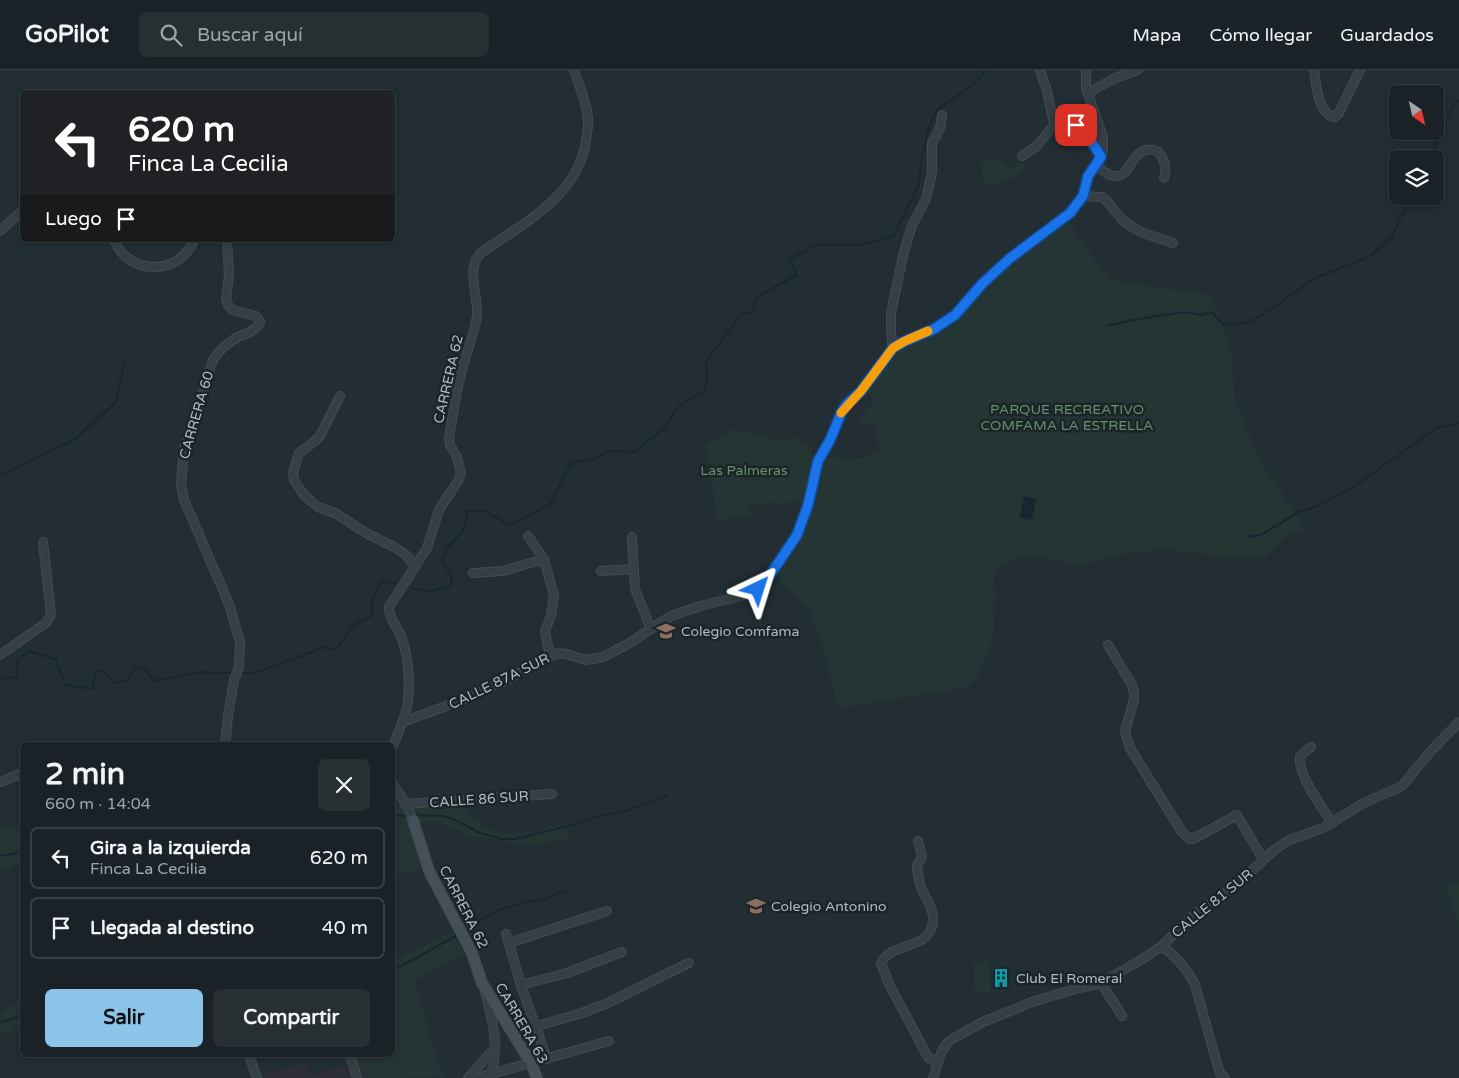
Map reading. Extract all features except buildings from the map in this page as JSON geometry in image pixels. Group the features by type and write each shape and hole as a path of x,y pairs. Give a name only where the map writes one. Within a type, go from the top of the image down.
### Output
{"street":[{"name":"CARRERA 62","path":"394,742 408,703 407,657 402,637 389,615 389,607 426,548 439,510 458,481 461,473 458,457 450,445 449,438 459,378 477,318 478,306 474,278 474,260 482,252 548,206 578,170 585,147 588,122 574,70"},
{"path":"1040,70 1048,92 1053,119 1056,122 1076,125 1093,144 1101,157"},
{"path":"1086,70 1085,83 1102,137 1103,150 1101,157"},
{"path":"1088,93 1115,78 1138,70"},
{"path":"1314,70 1317,89 1325,113 1329,117 1335,117 1339,113 1360,70"},
{"path":"893,348 891,313 912,224 926,199 932,172 932,143 940,128 942,115"},
{"path":"1022,156 1037,146 1056,122"},
{"path":"1095,164 1110,175 1122,175 1142,152 1151,149 1157,150 1162,155 1166,166 1164,178"},
{"name":"CALLE 87A SUR","path":"402,722 465,699 558,653 593,660 614,652 674,615 700,606 750,594 764,583 797,535 808,505 818,461 830,440 842,411 861,391 893,348 934,329 955,315 996,271 1025,246 1064,218 1083,196 1088,176 1101,157"},
{"path":"1083,196 1102,196 1122,220 1130,226 1142,233 1173,243"},
{"path":"0,232 20,213"},
{"path":"115,242 125,256 141,264 158,267 177,262 190,249 193,242"},
{"name":"CARRERA 60","path":"225,742 240,651 238,630 229,604 184,500 181,477 184,448 213,360 221,349 257,327 260,322 256,316 232,310 228,305 226,298 229,276 227,242"},
{"path":"340,396 320,436 299,453 293,473 294,480 304,495 318,507 335,513 396,548 415,566"},
{"path":"528,536 544,559 554,596 551,616 545,631 550,656"},
{"path":"632,537 638,597 651,629"},
{"path":"0,655 46,623 51,614 43,542"},
{"path":"474,573 503,571 544,559"},
{"path":"601,571 634,569"},
{"path":"1108,645 1132,685 1134,693 1134,700 1125,731 1128,743 1182,832 1190,839 1193,839 1237,816 1263,859"},
{"name":"CALLE 81 SUR","path":"933,1078 937,1063 946,1044 952,1039 983,1022 1035,1001 1101,983 1144,958 1162,946 1189,918 1240,882 1263,859 1289,840 1332,823 1362,804 1402,786 1430,752 1459,722"},
{"path":"1310,747 1300,756 1299,762 1310,787 1332,823"},
{"path":"0,782 20,774"},
{"name":"CARRERA 62","path":"395,788 409,812 430,871 472,953 495,1030 495,1048 491,1076"},
{"name":"CALLE 86 SUR","path":"409,812 552,794"},
{"path":"918,841 922,856 916,867 922,889 933,913 930,932 923,939 886,956 881,964 890,986 928,1058 937,1063"},
{"path":"509,943 607,911"},
{"path":"506,934 521,985 547,1058"},
{"path":"1162,946 1180,960 1190,973 1218,1067 1220,1073 1225,1078"},
{"path":"521,985 567,973 622,952"},
{"path":"536,1026 582,1013 610,1002 690,963"},
{"name":"CARRERA 63","path":"482,983 531,1063 537,1078"},
{"path":"1101,983 1122,1016"},
{"path":"477,1078 491,1076 609,1041"},
{"path":"468,1078 495,1048"},
{"path":"251,1057 257,1078"},
{"path":"351,1057 357,1078"}],"shaded area":[{"path":"306,1062 309,1075 346,1065 350,1078 263,1078 262,1076"}],"green space":[{"path":"999,158 1010,169 1022,161 1025,165 1012,178 1001,184 983,184 982,163"},
{"name":"PARQUE RECREATIVO COMFAMA LA ESTRELLA","path":"1069,220 1079,238 1110,280 1211,295 1231,350 1235,402 1260,461 1291,506 1305,531 1286,536 1266,556 1225,558 1163,549 1115,555 1092,562 1076,564 1035,557 1013,558 997,568 993,584 998,599 993,604 994,633 977,678 964,688 838,708 825,652 809,609 774,575 796,544 811,514 826,457 866,458 880,450 875,427 856,422 876,399 863,391 898,347 932,336 958,321 983,288 1036,243"},
{"name":"Las Palmeras","path":"733,429 772,439 780,440 794,437 813,448 810,454 815,456 803,502 749,505 751,515 717,520 706,444"},
{"path":"403,802 421,869 395,875 395,805"},
{"path":"461,803 472,819 494,831 515,834 565,824 569,838 531,846 468,835 433,820 420,823 415,808"},
{"path":"0,828 20,829 20,865 0,871"},
{"path":"1459,882 1459,929 1445,886"},
{"path":"452,932 464,954 414,981 443,1077 362,1078 356,1057 395,1057 395,960"},
{"path":"989,961 991,992 975,994 973,963"},
{"path":"20,1000 20,1029 0,1034 0,1015"}],"water":[{"path":"1024,496 1036,499 1032,520 1020,518"}],"waterway":[{"path":"405,586 429,592 450,586 452,579 442,559 447,548 463,531 468,511 484,511 510,525 550,504 570,465 579,461 593,460 608,451 635,452 664,428 679,406 705,390 707,379 706,361 742,314 752,312 757,297 797,275 789,260 815,245 861,245 893,236 918,186 929,127 937,110 974,84 987,70"},
{"path":"1433,150 1455,103 1459,100"},
{"path":"1107,326 1184,312 1201,315 1212,312 1222,323 1233,325 1249,322 1272,309 1313,279 1369,257 1391,238 1407,205"},
{"path":"0,475 74,440 116,402 124,362"},
{"path":"1248,537 1261,535 1297,513 1322,504 1356,485 1437,428 1459,423"},
{"path":"240,673 256,673 324,647 336,650 355,624 371,616 373,597 381,581 401,585"},
{"path":"0,679 17,677 18,659 30,651 56,660 65,685 92,689 96,671 105,672 114,683 127,680 136,667 144,668 155,681 199,672 235,673"},
{"path":"413,815 443,816 480,833 501,839 515,839 576,824 598,816 623,812 667,796"},
{"path":"395,815 408,816"},
{"path":"0,854 3,856 20,852"},
{"path":"470,927 496,911 524,902 542,900 567,890"},
{"path":"395,969 456,936"},
{"path":"0,1022 14,1019 20,1014"}],"slow traffic":[{"path":"841,413 847,404 861,391 885,356 893,348 928,331"}],"place":[{"name":"Colegio Comfama","path":"666,631"},
{"name":"Colegio Antonino","path":"756,906"},
{"name":"Club El Romeral","path":"1001,978"}],"route":[{"path":"758,589 789,549 797,535 805,516 818,461 833,434 839,416 847,404 861,391 889,352 898,344 934,329 955,315 982,284 1009,259 1070,213 1083,196 1088,176 1101,157 1093,144 1076,125"}]}
